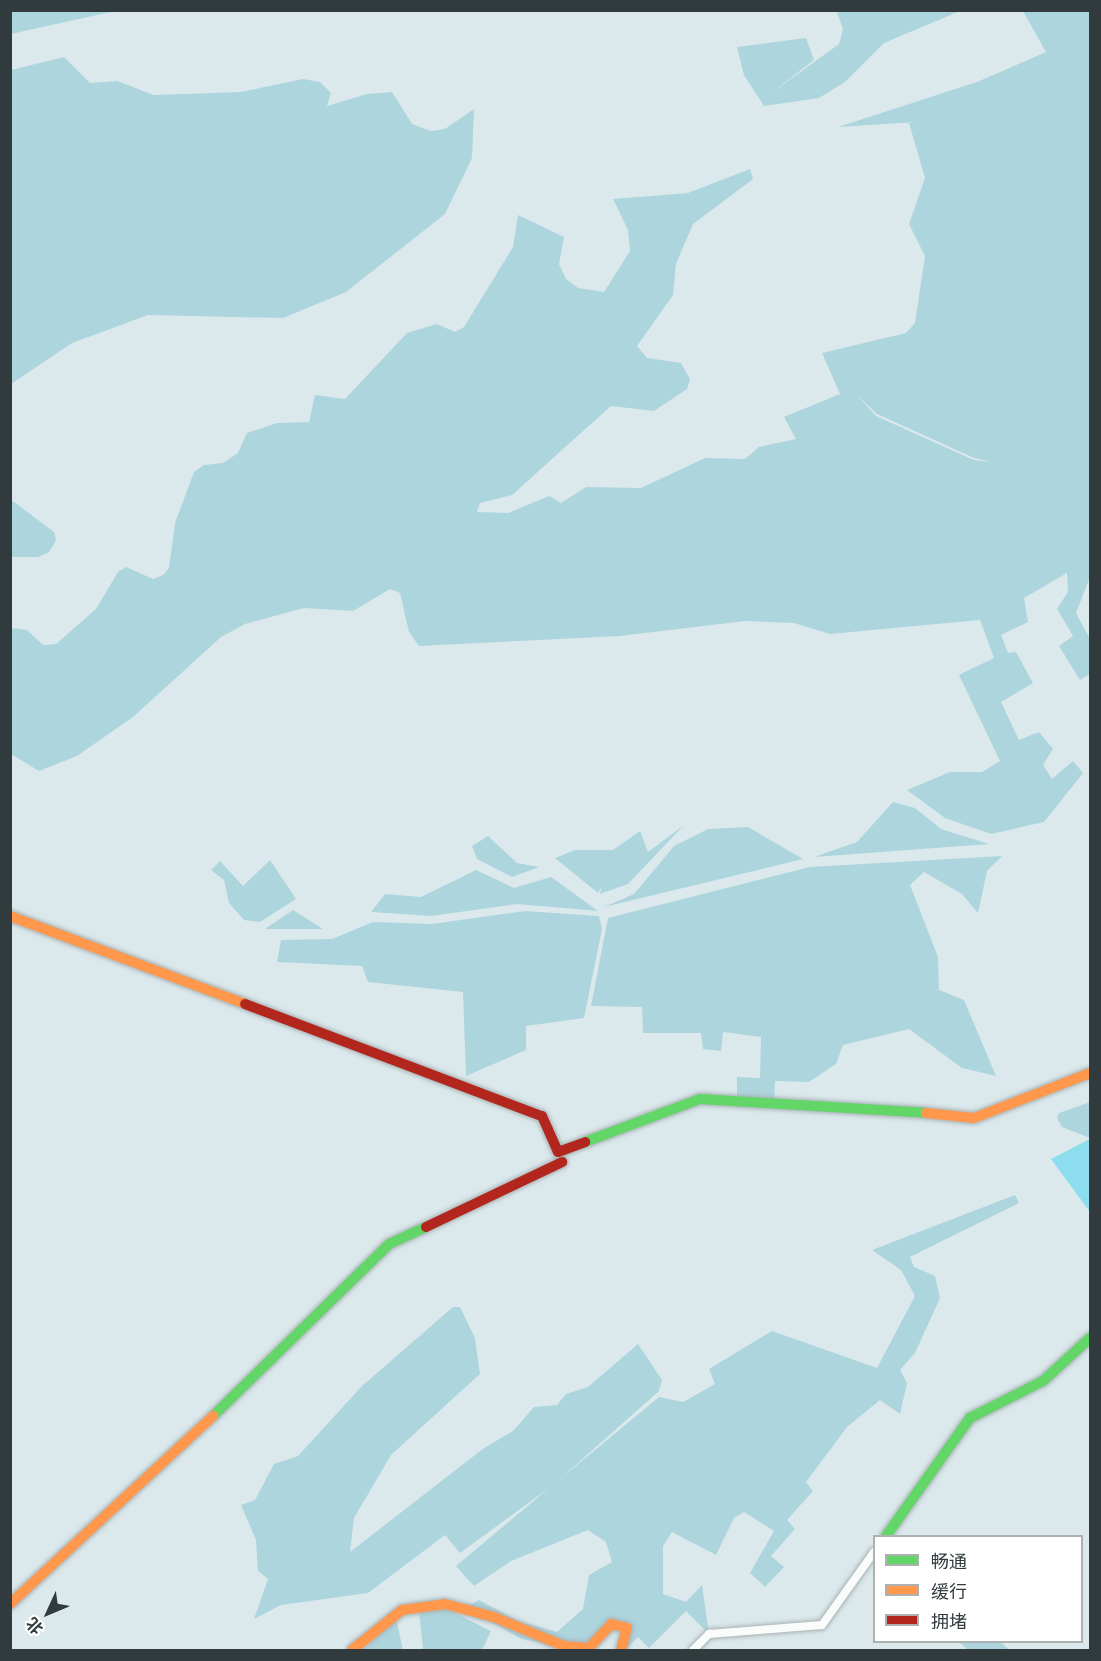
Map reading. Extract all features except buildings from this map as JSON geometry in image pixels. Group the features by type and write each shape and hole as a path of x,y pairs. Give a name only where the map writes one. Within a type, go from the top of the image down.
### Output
{"street":[{"path":"10,916 542,1116 558,1152 700,1099 840,1105 974,1118 1090,1073"},
{"path":"10,1604 221,1408 389,1244 562,1162"},
{"path":"887,1535 970,1418 1043,1381 1090,1338"},
{"path":"693,1650 709,1634 822,1625 873,1553"},
{"path":"352,1650 402,1610 445,1604 494,1617 564,1646 589,1648 611,1624 627,1628 621,1650"}],"shaded area":[{"path":"11,10 115,11 11,34"},
{"path":"960,11 884,43 845,82 819,98 764,106 744,75 737,47 806,38 814,60 770,94 839,44 843,29 837,12"},
{"path":"1023,11 1090,11 1090,577 1076,613 1090,639 1090,674 1080,680 1059,646 1073,636 1057,609 1068,592 1067,573 1024,598 1028,622 1001,635 1008,653 1016,652 1033,683 1001,702 1019,740 1039,732 1053,749 1043,765 1052,779 1073,761 1083,773 1044,822 991,834 945,818 907,790 950,772 982,772 1000,761 959,675 994,658 980,620 830,634 794,623 745,621 620,636 419,646 409,632 400,593 390,589 353,611 304,608 245,624 221,637 133,717 77,756 39,771 11,754 11,628 27,630 43,645 56,644 96,609 118,572 126,567 153,579 163,575 169,568 175,523 194,472 204,465 223,463 238,453 247,433 277,423 309,422 315,395 345,399 407,333 437,324 455,332 464,327 513,247 518,215 564,237 559,264 566,279 578,288 604,292 630,251 628,230 613,199 688,193 750,169 753,179 693,224 676,264 673,295 637,346 647,358 681,363 690,379 687,389 654,411 611,406 512,495 480,503 477,512 508,513 549,496 561,503 586,487 641,488 705,458 745,459 759,447 796,439 784,417 840,394 822,353 906,333 915,323 925,256 909,224 925,178 909,123 917,122 838,127 977,82 1046,52","holes":["857,395 877,414 974,458 991,462 974,460 876,416"]},
{"path":"64,57 90,83 117,81 154,95 241,92 303,79 320,82 331,93 327,106 367,94 392,92 412,124 431,131 445,129 474,109 472,158 445,214 346,292 283,318 148,315 72,343 11,384 11,70"},
{"path":"10,499 54,532 56,540 49,552 38,557 11,557"},
{"path":"893,802 915,808 941,829 989,844 814,857 857,842"},
{"path":"683,826 628,884 600,894 601,887 598,893 555,858 575,850 613,850 640,831 648,852"},
{"path":"748,827 803,859 604,907 634,894 674,846 708,829"},
{"path":"488,836 517,863 539,867 512,877 477,859 472,846"},
{"path":"1002,856 987,871 978,913 962,894 924,872 910,885 938,957 939,990 964,1000 996,1076 962,1068 909,1029 843,1045 836,1064 809,1082 775,1081 774,1104 737,1103 737,1077 760,1078 761,1037 723,1032 721,1051 703,1049 701,1033 643,1033 642,1007 591,1006 608,918 810,867"},
{"path":"270,860 296,899 260,922 244,920 229,903 224,880 211,870 220,861 243,886"},
{"path":"476,870 514,888 551,877 598,911 517,904 431,916 371,912 385,894 421,897"},
{"path":"293,910 323,929 265,929"},
{"path":"525,911 599,916 602,929 584,1018 526,1026 526,1050 466,1076 463,992 368,982 362,966 277,962 281,940 332,939 373,922 432,924"},
{"path":"1090,1102 1090,1138 1062,1127 1057,1118 1059,1113"},
{"path":"1015,1195 1019,1203 910,1257 914,1267 935,1276 940,1298 915,1353 900,1370 907,1383 900,1414 880,1400 847,1427 806,1482 813,1491 787,1520 795,1529 771,1556 784,1567 765,1587 750,1573 774,1531 744,1512 734,1518 716,1555 672,1532 663,1546 663,1594 686,1602 702,1585 709,1634 686,1611 649,1648 638,1637 625,1650 622,1622 581,1650 522,1639 464,1608 479,1600 518,1621 557,1632 583,1609 589,1575 612,1562 606,1542 588,1530 511,1561 474,1586 456,1566 549,1488 460,1553 445,1535 368,1593 281,1605 254,1619 268,1579 258,1571 256,1540 241,1505 255,1500 274,1464 298,1456 362,1386 453,1307 460,1307 475,1338 480,1374 391,1455 354,1518 350,1552 484,1448 513,1431 534,1407 557,1405 566,1394 588,1387 638,1344 662,1380 659,1391 560,1479 659,1397 683,1402 715,1384 709,1369 772,1331 877,1368 915,1296 901,1270 872,1250"},
{"path":"419,1609 447,1609 491,1631 482,1650 423,1650"},
{"path":"396,1619 403,1650 363,1650"},
{"path":"960,1643 1002,1643 1009,1650 968,1650"}],"water":[{"path":"1090,1139 1090,1212 1051,1159"}],"traffic: fast":[{"path":"585,1142 700,1099 926,1113"},
{"path":"213,1416 389,1244 426,1227"},
{"path":"887,1535 970,1418 1043,1381 1090,1338"}],"traffic: slow":[{"path":"10,916 245,1004"},
{"path":"926,1113 974,1118 1090,1073"},
{"path":"10,1604 213,1416"},
{"path":"352,1650 402,1610 445,1604 494,1617 564,1646 589,1648 611,1624 627,1628 621,1650"}],"traffic: jam":[{"path":"245,1004 542,1116 558,1152 585,1142"},
{"path":"426,1227 562,1162"}]}
